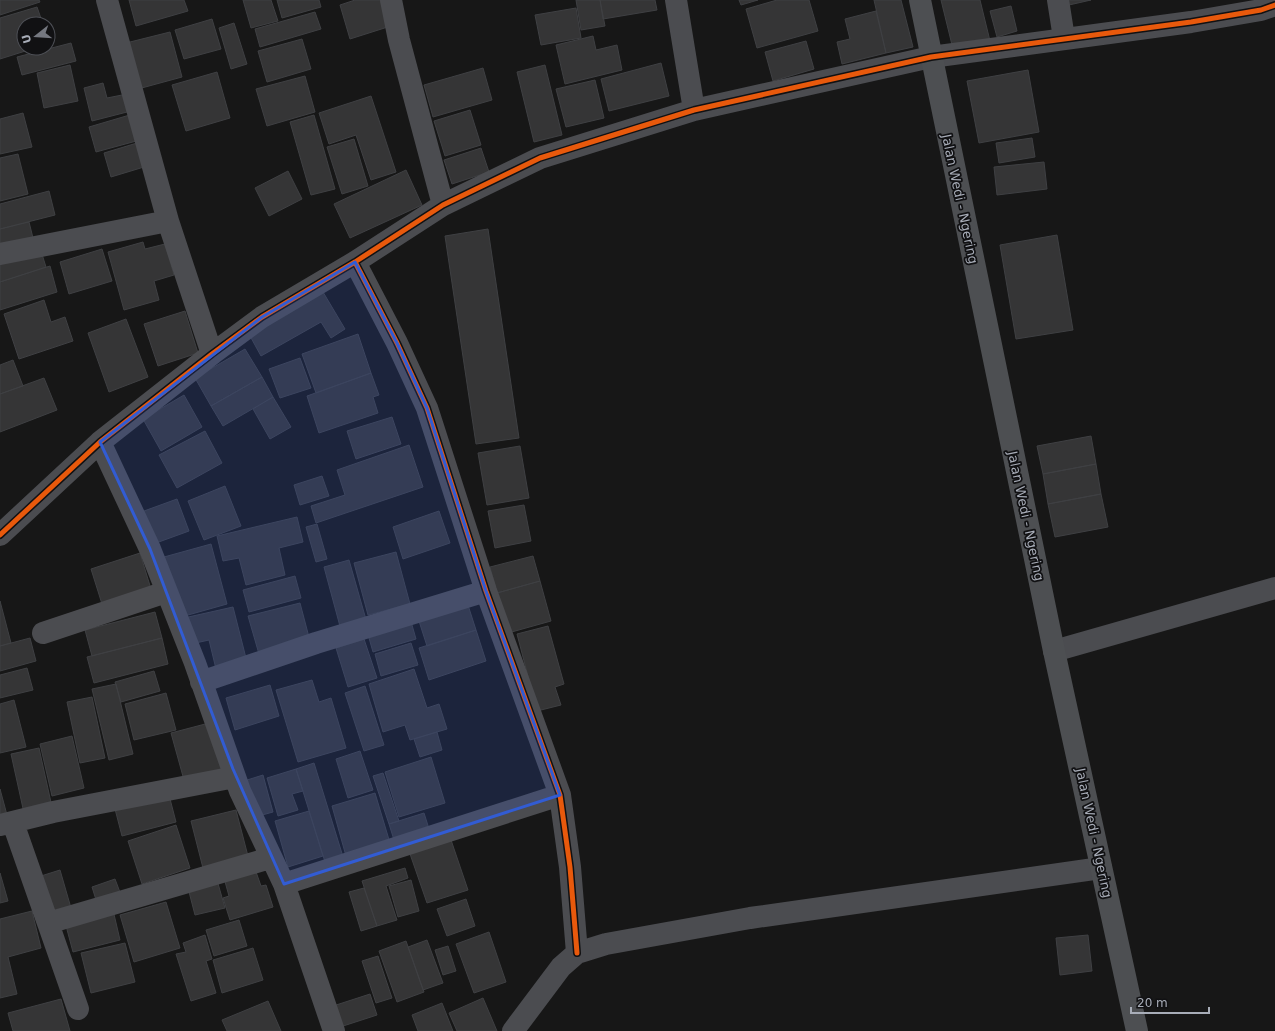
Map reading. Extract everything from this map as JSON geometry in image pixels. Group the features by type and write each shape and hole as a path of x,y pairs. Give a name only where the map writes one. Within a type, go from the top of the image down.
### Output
{"main road":[{"name":"Jalan Wedi - Ngering","path":"920,0 1054,651 1137,1031"}],"street":[{"path":"107,0 168,221 212,354"},
{"path":"391,0 399,40 443,205"},
{"path":"676,0 694,110"},
{"path":"1058,0 1064,38"},
{"path":"1,532 100,442 212,354 262,318 355,262 443,205 540,158 694,110 931,58 1064,38 1191,22 1265,5"},
{"path":"0,254 168,221"},
{"path":"355,262 398,343 427,408 486,591 560,795 570,867 577,953"},
{"path":"100,442 150,549 201,682 235,777 270,858 284,884 334,1031"},
{"path":"1054,651 1275,588"},
{"path":"201,682 316,643 486,591"},
{"path":"42,633 166,592"},
{"path":"78,1009 48,923 6,824 53,812 235,777"},
{"path":"284,884 560,795"},
{"path":"48,923 270,858"},
{"path":"513,1031 561,967 577,953 606,944 750,918 1101,868"}],"highlighted area":[{"path":"355,262 397,343 427,408 486,591 560,795 284,884 233,769 150,549 100,442 262,317"}],"building":[{"path":"0,0 39,0 40,2 0,15"},
{"path":"129,0 184,0 188,11 136,26"},
{"path":"243,0 271,0 278,21 251,28"},
{"path":"277,0 319,0 321,7 282,18"},
{"path":"355,0 386,0 394,25 350,39 340,5"},
{"path":"576,0 600,0 605,26 581,30"},
{"path":"600,0 655,0 657,10 603,19"},
{"path":"739,0 758,0 741,5"},
{"path":"777,0 809,0 818,31 757,48 746,9"},
{"path":"874,0 901,0 913,47 886,53"},
{"path":"941,0 980,0 990,41 953,49"},
{"path":"1067,0 1091,0 1069,5"},
{"path":"1011,6 1017,31 997,37 990,11"},
{"path":"37,7 40,16 16,16 16,54 0,59 0,18"},
{"path":"576,8 581,38 541,45 535,15"},
{"path":"876,11 886,53 842,64 837,42 850,39 845,19"},
{"path":"315,12 321,29 260,47 255,29"},
{"path":"212,19 221,49 184,59 175,30"},
{"path":"234,23 247,64 231,69 219,28"},
{"path":"170,32 182,77 138,89 126,43"},
{"path":"593,36 596,50 617,45 622,70 565,84 556,45"},
{"path":"302,39 311,69 267,82 258,51"},
{"path":"806,41 814,69 773,81 765,52"},
{"path":"71,43 76,61 22,75 17,57 56,56 56,47"},
{"path":"661,63 669,96 609,111 601,79"},
{"path":"70,65 78,101 44,108 37,73"},
{"path":"545,65 562,135 534,142 517,72"},
{"path":"483,68 492,100 433,117 424,85"},
{"path":"1028,70 1039,132 979,143 967,81"},
{"path":"217,72 230,118 186,131 172,85"},
{"path":"305,76 315,112 267,126 256,89"},
{"path":"595,80 604,118 566,127 556,89"},
{"path":"103,83 107,98 127,94 131,111 92,121 84,88"},
{"path":"371,96 396,172 371,180 356,135 329,144 319,113"},
{"path":"470,110 481,145 445,156 434,121"},
{"path":"23,113 32,147 0,154 0,119"},
{"path":"133,114 140,140 96,152 89,127"},
{"path":"314,115 335,189 311,195 290,122"},
{"path":"1032,138 1035,157 999,163 996,143"},
{"path":"354,139 368,186 342,194 327,147"},
{"path":"137,143 144,167 111,177 104,153"},
{"path":"481,148 489,172 452,184 444,160"},
{"path":"18,154 28,194 0,201 0,158"},
{"path":"1044,162 1047,189 997,195 994,167"},
{"path":"406,170 422,205 350,238 334,204"},
{"path":"288,171 302,199 269,216 255,188"},
{"path":"49,191 55,215 0,229 0,204"},
{"path":"29,222 33,238 0,247 0,229"},
{"path":"488,229 519,438 476,444 445,236"},
{"path":"1057,235 1073,330 1016,339 1000,245"},
{"path":"143,242 145,249 165,244 174,275 154,281 159,300 124,310 108,252"},
{"path":"102,249 112,281 69,294 60,262"},
{"path":"41,251 46,267 0,282 0,263"},
{"path":"50,266 57,292 0,310 0,282"},
{"path":"323,292 345,329 331,338 321,322 261,356 250,336"},
{"path":"44,300 51,322 65,317 73,341 19,359 4,314"},
{"path":"185,311 198,353 158,366 144,324"},
{"path":"126,319 148,377 109,392 88,333"},
{"path":"358,334 371,373 316,393 302,354"},
{"path":"245,349 262,377 211,406 195,378"},
{"path":"300,358 311,388 280,398 269,369"},
{"path":"13,360 23,386 0,394 0,365"},
{"path":"371,373 379,395 373,397 378,413 319,433 307,396"},
{"path":"262,377 273,397 223,426 211,406"},
{"path":"44,378 57,410 0,432 0,394"},
{"path":"184,395 202,427 161,451 143,419"},
{"path":"273,397 291,427 270,439 253,409"},
{"path":"392,417 401,444 356,459 347,431"},
{"path":"205,431 222,463 177,488 159,455"},
{"path":"1091,436 1096,464 1043,474 1037,446"},
{"path":"409,445 423,487 316,523 311,506 345,495 337,470"},
{"path":"520,446 529,498 487,505 478,453"},
{"path":"1096,464 1101,494 1048,504 1043,474"},
{"path":"322,476 329,496 300,505 294,485"},
{"path":"225,486 241,526 204,540 188,501"},
{"path":"1101,494 1108,527 1055,537 1048,504"},
{"path":"177,499 189,531 156,543 144,511"},
{"path":"524,505 531,541 495,548 488,511"},
{"path":"439,511 450,543 403,559 393,527"},
{"path":"297,517 303,542 279,548 285,575 246,585 239,558 223,561 217,536"},
{"path":"317,524 327,559 316,562 306,527"},
{"path":"211,544 227,604 181,617 164,557"},
{"path":"396,552 410,604 368,615 354,563"},
{"path":"140,553 151,589 102,604 91,569"},
{"path":"533,556 540,581 497,593 490,567"},
{"path":"349,560 367,623 341,630 324,567"},
{"path":"295,576 301,598 249,612 243,590"},
{"path":"540,581 551,621 508,633 497,593"},
{"path":"0,601 11,643 0,646"},
{"path":"467,602 476,630 427,646 418,618"},
{"path":"300,603 310,641 259,654 248,616"},
{"path":"233,607 247,662 216,669 209,640 191,644 184,618"},
{"path":"155,612 162,638 92,656 85,630"},
{"path":"410,618 416,639 373,652 367,631"},
{"path":"548,626 564,684 555,687 561,705 537,711 517,634"},
{"path":"476,630 486,661 429,680 419,648"},
{"path":"30,638 36,661 0,671 0,646"},
{"path":"162,638 168,664 94,683 87,657"},
{"path":"364,639 377,678 348,687 336,648"},
{"path":"411,643 418,665 381,676 375,654"},
{"path":"27,668 33,690 0,698 0,675"},
{"path":"414,669 427,708 439,704 447,729 410,740 405,725 383,732 369,684"},
{"path":"154,671 160,691 121,702 115,682"},
{"path":"312,680 319,702 331,698 346,748 298,762 276,690"},
{"path":"116,684 133,754 109,760 92,689"},
{"path":"270,685 279,716 235,730 226,698"},
{"path":"365,686 384,745 364,751 345,693"},
{"path":"166,693 176,730 134,740 125,704"},
{"path":"92,697 105,758 80,763 67,702"},
{"path":"14,700 26,747 0,753 0,704"},
{"path":"209,723 222,770 184,780 171,733"},
{"path":"437,732 442,750 420,757 414,739"},
{"path":"72,736 84,788 52,796 40,744"},
{"path":"39,748 52,807 24,813 11,754"},
{"path":"360,751 373,790 348,798 336,759"},
{"path":"431,757 445,803 399,817 385,772"},
{"path":"314,763 344,860 326,865 296,769"},
{"path":"296,769 303,791 292,794 298,810 278,816 267,778"},
{"path":"383,773 399,821 389,824 373,776"},
{"path":"263,775 273,812 255,817 244,781"},
{"path":"0,789 7,815 0,817"},
{"path":"375,793 390,843 346,856 332,806"},
{"path":"169,795 176,822 122,836 115,809"},
{"path":"236,810 249,860 204,872 191,821"},
{"path":"309,811 323,856 288,867 275,821"},
{"path":"424,813 430,832 395,843 389,824"},
{"path":"176,825 190,868 142,884 128,841"},
{"path":"450,837 468,890 427,903 409,851"},
{"path":"405,868 408,878 386,886 397,920 377,926 362,881"},
{"path":"255,869 261,886 266,885 273,907 230,920 223,898 229,896 224,878"},
{"path":"60,870 71,908 53,914 41,876"},
{"path":"0,873 8,901 0,903"},
{"path":"115,879 121,895 97,903 92,887"},
{"path":"217,880 225,908 195,915 188,888"},
{"path":"411,880 419,911 398,917 389,886"},
{"path":"364,888 377,926 361,931 349,892"},
{"path":"466,899 475,926 447,936 437,909"},
{"path":"166,902 180,948 134,962 120,915"},
{"path":"113,910 120,940 73,952 65,922"},
{"path":"32,911 41,948 8,957 17,994 0,998 0,919"},
{"path":"239,920 247,946 214,956 206,930"},
{"path":"489,932 506,982 474,993 456,944"},
{"path":"205,935 212,959 206,961 216,993 191,1001 176,954 186,952 183,943"},
{"path":"1088,935 1092,971 1060,975 1056,938"},
{"path":"427,940 443,983 423,990 408,947"},
{"path":"406,941 424,992 397,1002 379,951"},
{"path":"125,943 135,982 91,993 81,953"},
{"path":"448,946 456,971 443,975 435,950"},
{"path":"253,948 263,980 222,993 213,960"},
{"path":"378,956 392,998 376,1003 362,961"},
{"path":"370,994 377,1015 337,1028 330,1007"},
{"path":"483,998 497,1031 457,1031 449,1013"},
{"path":"61,999 70,1031 13,1031 8,1013"},
{"path":"268,1001 281,1031 227,1031 222,1020"},
{"path":"442,1003 453,1031 418,1031 412,1015"}],"cycle path":[{"path":"0,535 100,442 212,354 262,317 355,262 443,205 540,158 694,110 931,57 1191,22 1261,10 1275,5"},
{"path":"355,262 397,343 427,408 486,591 560,795 570,867 577,953"}]}
